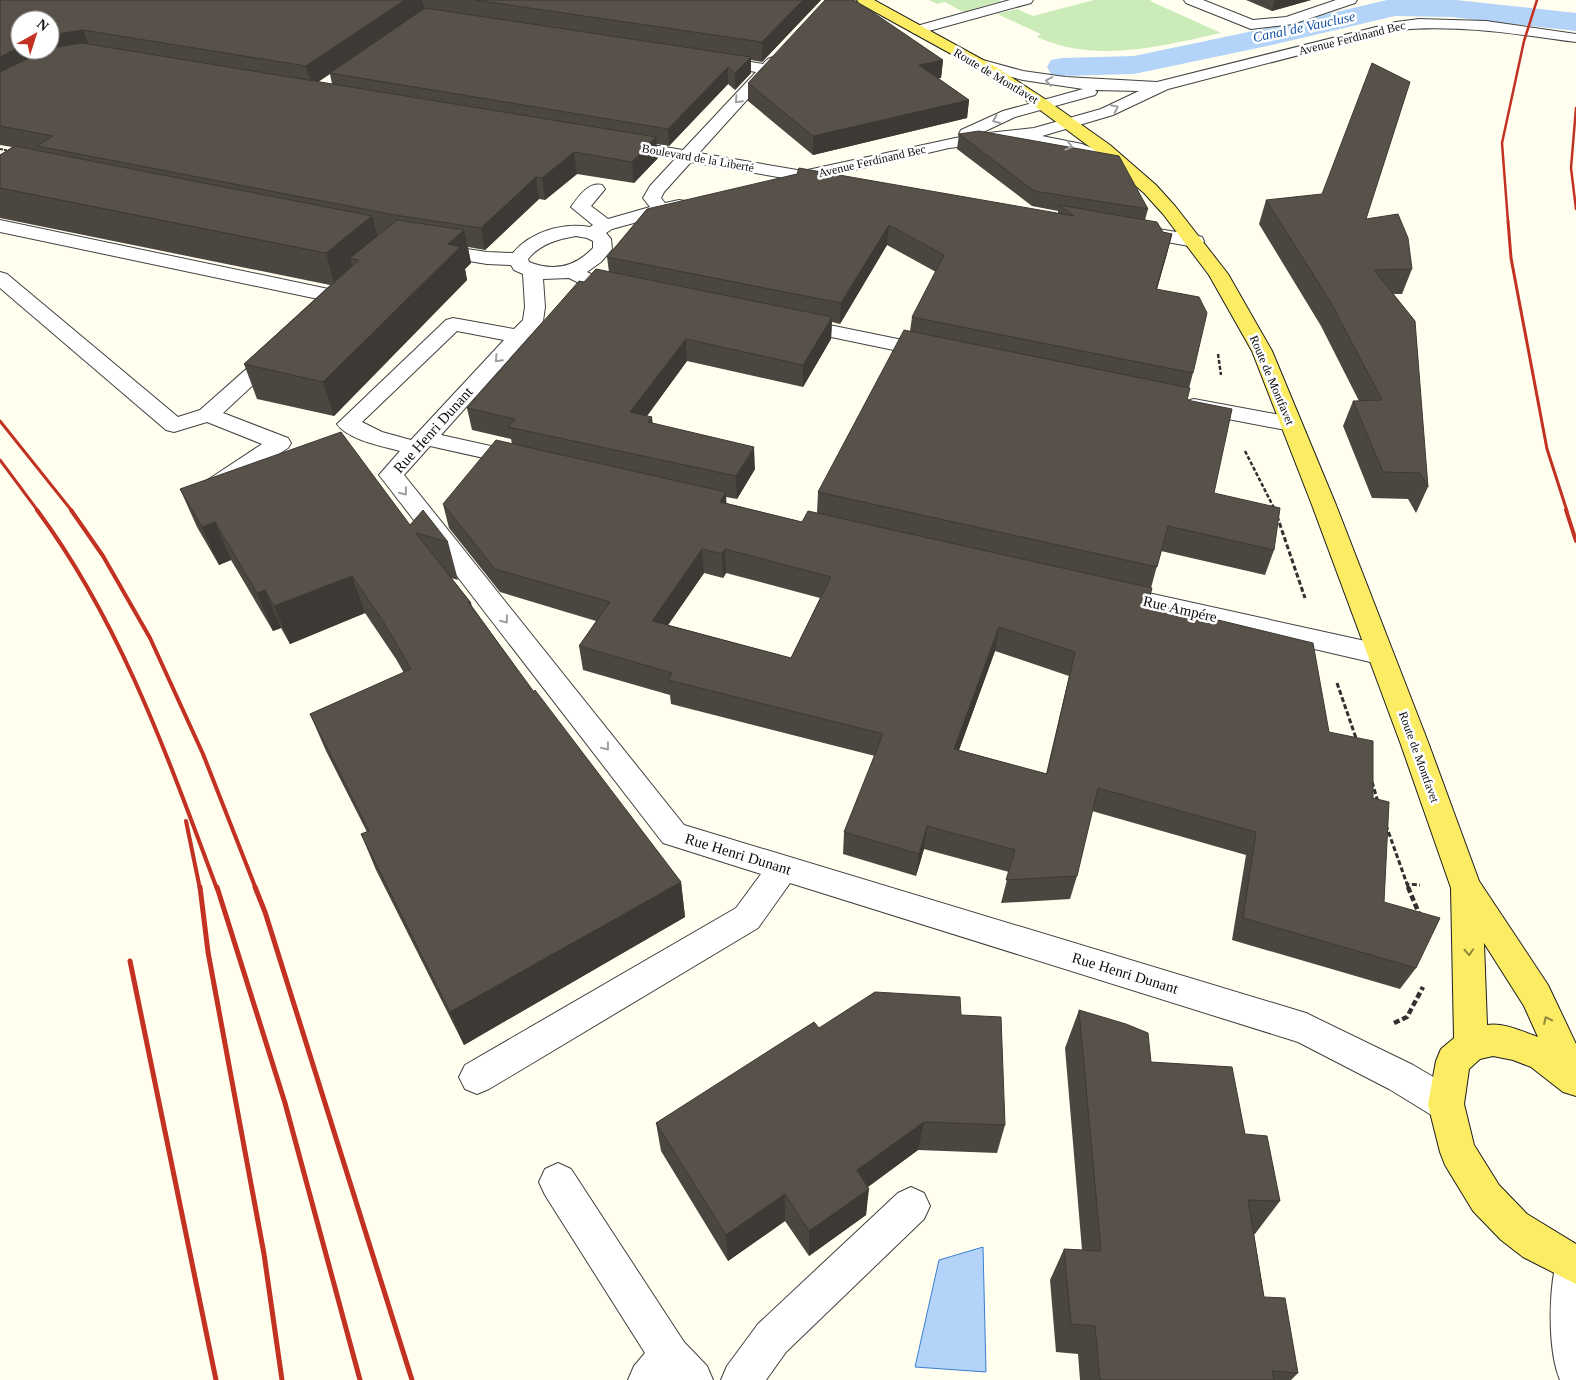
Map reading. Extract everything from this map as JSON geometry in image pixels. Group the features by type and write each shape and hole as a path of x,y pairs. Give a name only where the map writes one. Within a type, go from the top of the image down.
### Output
{"main road":[{"name":"Route de Montfavet","path":"864,0 978,64 1042,104 1104,149 1157,196 1195,241 1218,274 1262,351 1324,505 1414,742 1465,886 1536,996 1576,1081"},
{"name":"Route de Montfavet","path":"1465,886 1471,1045"},
{"path":"1575,1264 1514,1227 1486,1198 1458,1152 1446,1104 1453,1061 1471,1045 1493,1040 1514,1044 1543,1055 1576,1081"}],"street":[{"path":"918,30 1026,0"},
{"path":"1191,0 1251,25 1288,21 1350,0"},
{"name":"Avenue Ferdinand Bec","path":"1162,86 1396,26 1431,22 1453,22 1576,38"},
{"path":"661,210 652,198 656,190 685,156 786,48"},
{"path":"699,59 767,69"},
{"path":"978,64 1016,75 1068,84 1115,87 1162,86"},
{"path":"949,143 1035,133 1108,112 1162,86"},
{"path":"949,143 1009,114 1042,104 1115,87"},
{"path":"1004,137 1040,140 1076,148 1126,169"},
{"name":"Boulevard de la Liberté","path":"607,143 845,183"},
{"name":"Avenue Ferdinand Bec","path":"760,186 949,143"},
{"path":"413,247 487,258 555,274 573,272 586,266 603,249 599,229 580,208 596,189"},
{"path":"526,266 526,248 556,234 576,230 599,229 696,201"},
{"path":"0,226 345,291 208,414 174,425 0,278"},
{"path":"1119,229 1195,241"},
{"name":"Rue Henri Dunant","path":"526,266 535,307 533,321 391,475 674,834 1306,1028 1401,1077 1446,1104"},
{"path":"573,272 588,280 642,292"},
{"path":"778,320 953,356"},
{"path":"519,336 453,324 348,424 374,437 420,443 543,465"},
{"path":"1177,402 1291,424"},
{"path":"205,492 280,443 208,414"},
{"name":"Rue Ampére","path":"1086,588 1380,654"},
{"path":"477,1077 747,918 783,868"},
{"path":"558,1182 670,1372"},
{"path":"741,1380 772,1338 911,1206"},
{"path":"1575,1264 1570,1317 1576,1370"}],"path":[{"path":"0,149 10,151"},
{"path":"1218,348 1226,412 1280,521 1318,640 1335,676 1360,748"},
{"path":"1369,775 1378,803"},
{"path":"1385,821 1406,884 1465,886"}],"green space":[{"path":"929,0 1001,1 963,12 945,2 937,4"},
{"path":"1094,0 1152,0 1150,1 1221,33 1129,50 1082,50 1059,45 1037,37 1041,34 997,14 1017,9 1033,16"}],"water":[{"path":"983,1247 986,1372 915,1367 939,1260"}],"building":[{"path":"0,0 405,0 306,66 83,30 60,33 60,10 10,10 10,52 0,57"},
{"path":"475,0 803,0 762,42"},
{"path":"825,0 854,0 943,60 919,65 969,100 813,136 748,83"},
{"path":"425,8 751,57 735,73 728,67 668,129 330,73"},
{"path":"82,43 656,137 632,162 574,152 542,178 536,177 481,228 395,215 37,146 53,136 0,126 0,72 25,60 60,60 60,46"},
{"path":"1372,63 1410,82 1366,219 1398,214 1408,238 1412,269 1374,270 1415,321 1428,487 1420,473 1383,472 1353,401 1382,400 1330,301 1266,200 1322,194"},
{"path":"979,131 1119,156 1148,209 1034,191 959,134"},
{"path":"15,146 372,216 326,253 0,188 0,155"},
{"path":"799,168 1074,216 1059,205 1157,222 1163,232 1172,234 1156,289 1199,297 1207,313 1193,373 912,317 944,255 889,225 841,303 607,257 647,209 797,174"},
{"path":"397,220 464,230 448,244 460,247 323,382 244,364 359,260 350,258"},
{"path":"596,269 832,317 803,365 686,339 630,412 652,417 648,422 754,447 736,476 508,427 515,419 467,408 579,281 584,282"},
{"path":"904,330 1190,388 1187,400 1232,409 1214,493 1280,508 1274,550 1168,526 1157,567 818,492"},
{"path":"341,432 410,525 423,510 448,542 416,533 471,603 468,602 534,692 535,690 681,882 450,1012 361,834 369,831 310,714 411,669 383,621 352,576 274,606 265,590 257,593 215,522 202,527 180,489"},
{"path":"496,440 726,492 720,502 802,522 808,511 1152,588 1148,603 1313,643 1329,732 1373,741 1373,798 1389,802 1384,902 1440,918 1416,968 1243,918 1256,832 1098,788 1077,876 1006,880 1015,850 927,826 919,854 844,832 883,734 668,680 672,673 579,646 610,602 495,569 443,504","holes":["702,549 722,554 725,549 831,577 791,658 652,621","999,627 1075,652 1047,774 954,749"]},
{"path":"875,992 960,997 961,1015 1001,1017 1005,1125 924,1122 857,1170 869,1189 809,1231 785,1194 726,1235 656,1123 814,1022 819,1028"},
{"path":"1079,1010 1126,1024 1148,1033 1151,1062 1232,1067 1245,1134 1267,1136 1280,1201 1248,1200 1264,1297 1285,1298 1298,1373 1272,1371 1274,1380 1100,1380 1095,1326 1071,1324 1064,1249 1101,1251"}],"waterway":[{"name":"Canal de Vaucluse","path":"1062,67 1134,65 1272,36 1395,7 1451,8 1576,22"}],"railway":[{"path":"1508,222 1502,143 1524,41 1537,0"},
{"path":"1576,108 1571,168 1576,209"},
{"path":"1508,221 1511,258 1547,449 1567,511"},
{"path":"0,421 72,511"},
{"path":"0,460 38,511"},
{"path":"37,510 67,553 94,598 118,645 161,741 217,889"},
{"path":"71,510 103,556 150,638 203,754 256,889"},
{"path":"1566,510 1576,541"},
{"path":"186,821 200,889"},
{"path":"200,887 208,952 264,1254 282,1380"},
{"path":"217,887 285,1103 360,1380"},
{"path":"255,887 265,912 412,1380"},
{"path":"130,961 216,1380"}]}
